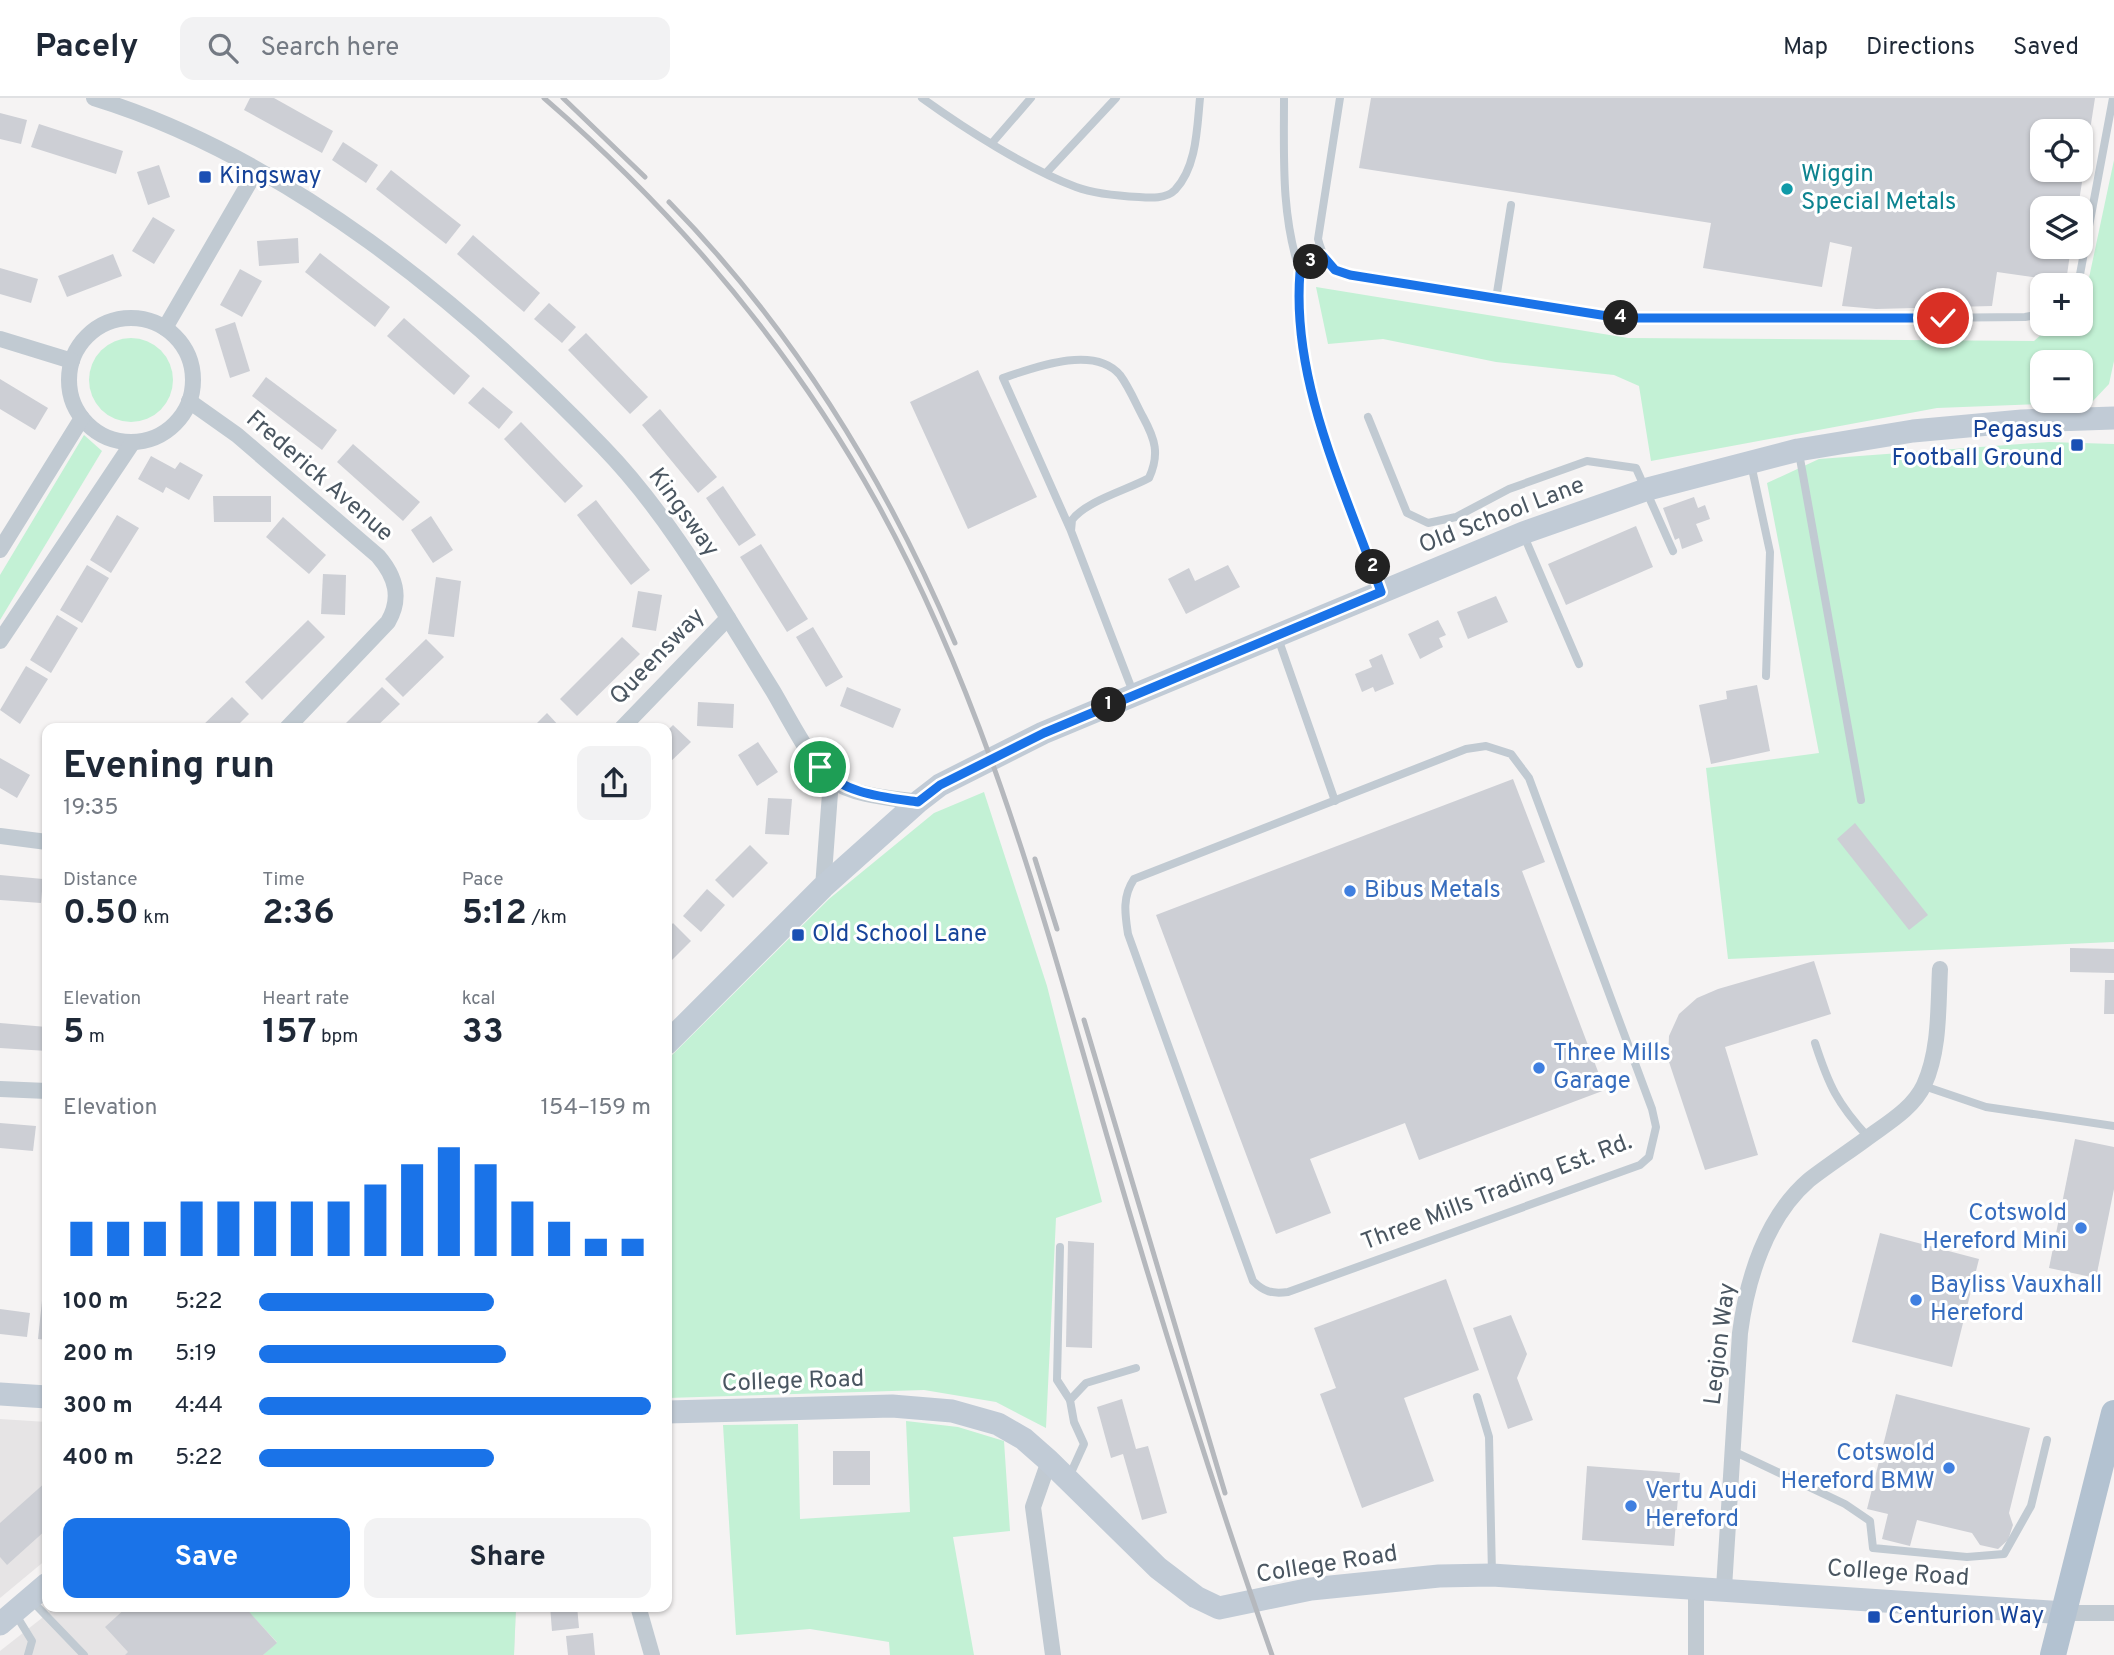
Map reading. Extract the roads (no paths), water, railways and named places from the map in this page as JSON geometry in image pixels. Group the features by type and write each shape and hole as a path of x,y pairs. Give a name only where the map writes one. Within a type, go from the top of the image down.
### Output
{"main road":[{"path":"2053,1655 2114,1413"}],"street":[{"name":"Kingsway","path":"94,98 144,113 299,194 395,261 553,398 605,449 646,498 728,618 831,780"},
{"path":"165,328 256,171"},
{"path":"136,318 165,328 182,344 191,363 193,378 189,401 178,420 167,430 133,442 101,434 82,418 72,399 72,361 88,335 117,319 136,318"},
{"path":"0,339 72,361"},
{"name":"Frederick Avenue","path":"189,401 237,435 391,571 397,591 396,608 388,622 292,723"},
{"path":"0,550 82,418"},
{"name":"Old School Lane","path":"672,1038 823,887 918,802 954,777 1044,733 1522,533 1648,489 1798,450 1913,431 2022,421 2114,418"},
{"path":"0,641 133,442"},
{"name":"Queensway","path":"627,723 728,618"},
{"path":"823,887 831,780 871,794 918,802"},
{"path":"0,836 42,841"},
{"name":"Legion Way","path":"1724,1588 1742,1322 1754,1266 1779,1217 1807,1182 1904,1111 1924,1086 1935,1045 1940,969"},
{"path":"0,1089 42,1091"},
{"path":"0,1394 42,1397"},
{"name":"College Road","path":"672,1412 892,1406 951,1411 998,1424 1024,1439 1049,1461 1158,1568 1208,1604 1228,1608 1311,1589 1439,1576 1492,1575 1724,1588 2065,1613"},
{"path":"1049,1461 1033,1507 1053,1655"},
{"path":"1696,1587 1696,1655"},
{"path":"640,1612 652,1655"},
{"path":"2065,1613 2114,1613"}],"lane":[{"path":"922,98 992,143 1077,187 1121,196 1157,198 1174,191 1194,152 1200,98"},
{"path":"992,143 1031,98"},
{"path":"1047,172 1116,98"},
{"path":"1284,98 1284,207 1290,241 1300,272 1298,298 1302,350 1324,433 1381,592"},
{"path":"1340,98 1319,225 1323,256 1335,270 1350,275 1620,318 1695,320 2030,316"},
{"path":"2080,273 2113,98"},
{"path":"1496,299 1511,205"},
{"path":"1300,272 1323,256"},
{"path":"1071,531 1072,520 1090,504 1121,493 1149,478 1156,456 1155,439 1121,376 1111,367 1056,360 1003,378 1071,531 1134,695"},
{"path":"1368,417 1407,513 1428,523 1456,517 1509,489 1587,461 1636,468 1648,489 1673,551"},
{"path":"1798,450 1861,800"},
{"path":"1751,461 1770,552 1766,676"},
{"path":"1522,533 1579,664"},
{"path":"1277,635 1335,801"},
{"name":"Three Mills Trading Est. Rd.","path":"1486,746 1499,749 1521,764 1529,778 1652,1109 1656,1127 1649,1157 1640,1165 1288,1292 1274,1294 1261,1289 1253,1281 1128,934 1125,900 1134,879 1335,801 1466,749 1486,746"},
{"path":"1815,1043 1830,1089 1846,1113 1868,1137"},
{"path":"1924,1086 1986,1107 2114,1126"},
{"path":"1060,1247 1057,1380 1070,1400 1074,1422 1084,1444 1068,1480"},
{"path":"1070,1400 1086,1383 1136,1368"},
{"path":"1477,1397 1489,1437 1492,1575"},
{"path":"1733,1451 1845,1504 1870,1521 1873,1548 1967,1556 2004,1554 2031,1506 2047,1440"},
{"path":"23,1605 32,1642 28,1655"},
{"path":"23,1605 84,1655"}],"railway":[{"path":"544,98 640,188 685,236 769,337 843,446 877,503 916,578 950,655 1010,813 1166,1332 1272,1655"},
{"path":"563,98 645,177"},
{"path":"669,202 756,302 833,409 899,523 955,643"},
{"path":"1035,859 1057,929"},
{"path":"1084,1020 1225,1493"}],"place":[{"name":"Kingsway","path":"205,177"},
{"name":"Wiggin Special Metals","path":"1787,189"},
{"name":"Pegasus Football Ground","path":"2077,445"},
{"name":"Bibus Metals","path":"1350,891"},
{"name":"Old School Lane","path":"798,935"},
{"name":"Three Mills Garage","path":"1539,1068"},
{"name":"Cotswold Hereford Mini","path":"2081,1228"},
{"name":"Bayliss Vauxhall Hereford","path":"1916,1300"},
{"name":"Cotswold Hereford BMW","path":"1949,1468"},
{"name":"Vertu Audi Hereford","path":"1631,1506"},
{"name":"Centurion Way","path":"1874,1617"}]}
